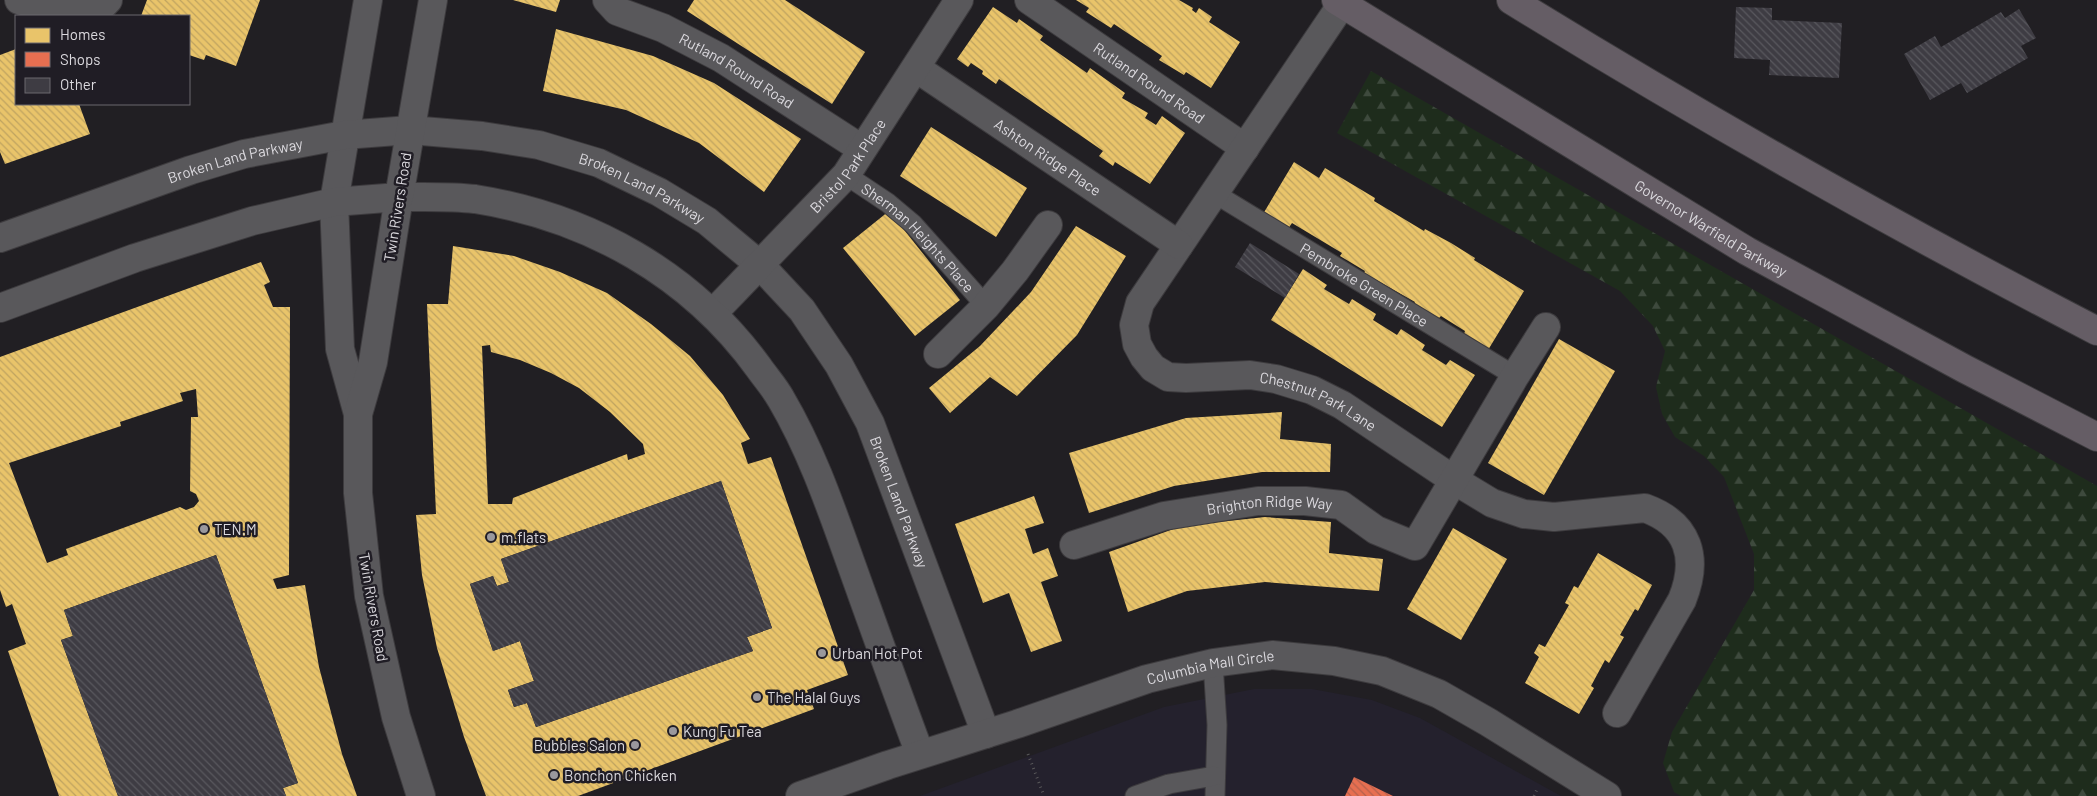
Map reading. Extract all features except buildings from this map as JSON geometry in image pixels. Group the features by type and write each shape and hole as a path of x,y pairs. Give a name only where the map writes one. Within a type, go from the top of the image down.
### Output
{"main road":[{"path":"1511,0 1805,174 2015,289 2097,331"},
{"name":"Governor Warfield Parkway","path":"1339,2 1747,251 1965,369 2097,437"}],"street":[{"path":"19,0 76,13 92,11 108,0"},
{"name":"Twin Rivers Road","path":"358,414 340,349 334,202 368,0"},
{"name":"Twin Rivers Road","path":"421,796 396,717 369,596 358,493 358,414 372,362 433,0"},
{"name":"Rutland Round Road","path":"607,0 617,11 663,28 722,58 862,150"},
{"name":"Bristol Park Place","path":"713,313 846,175 959,0"},
{"name":"Rutland Round Road","path":"1029,0 1245,148"},
{"name":"Chestnut Park Lane","path":"1339,2 1245,148 1140,303 1134,325 1137,344 1144,358 1154,368 1168,377 1250,375 1276,379 1312,390 1342,404 1454,480 1492,503 1524,514 1554,517 1646,508 1659,513 1679,529 1688,545 1691,567 1688,586 1682,600 1617,713"},
{"name":"Ashton Ridge Place","path":"916,68 1179,245"},
{"name":"Broken Land Parkway","path":"0,238 190,170 244,154 344,136 410,130 482,136 539,145 599,163 659,192 708,221 760,265 802,310 839,365 870,423 986,734"},
{"path":"0,308 135,258 214,232 334,202 399,197 473,199 523,209 577,226 630,252 673,279 713,313 748,352 780,397 810,453 920,754"},
{"name":"Sherman Heights Place","path":"938,354 986,306 1015,271 1048,224"},
{"name":"Brighton Ridge Way","path":"1074,545 1164,516 1258,501 1305,501 1341,505 1376,530 1415,546 1546,327"},
{"name":"Columbia Mall Circle","path":"800,796 1147,679 1213,663 1272,655 1334,661 1382,671 1439,694 1607,796"}],"lane":[{"name":"Sherman Heights Place","path":"846,175 888,203 913,224 986,306"},
{"name":"Pembroke Green Place","path":"1214,193 1515,376"},
{"path":"1213,663 1217,725 1214,776 1215,796"},
{"path":"1135,796 1169,784 1214,776"}],"path":[{"path":"1028,754 1044,796"},
{"path":"1534,796 1539,787"}],"shaded area":[{"path":"1254,689 1312,689 1372,700 1420,718 1561,796 920,796 1164,707"}],"green space":[{"path":"1371,71 2097,486 2097,796 1681,796 1674,792 1663,763 1672,732 1754,590 1754,554 1724,477 1704,456 1675,437 1662,414 1656,387 1665,351 1653,326 1620,291 1337,133"}],"place":[{"name":"TEN.M","path":"204,529"},
{"name":"m.flats","path":"491,537"},
{"name":"Urban Hot Pot","path":"822,653"},
{"name":"The Halal Guys","path":"757,697"},
{"name":"Kung Fu Tea","path":"673,731"},
{"name":"Bubbles Salon","path":"635,745"},
{"name":"Bonchon Chicken","path":"554,775"}]}
